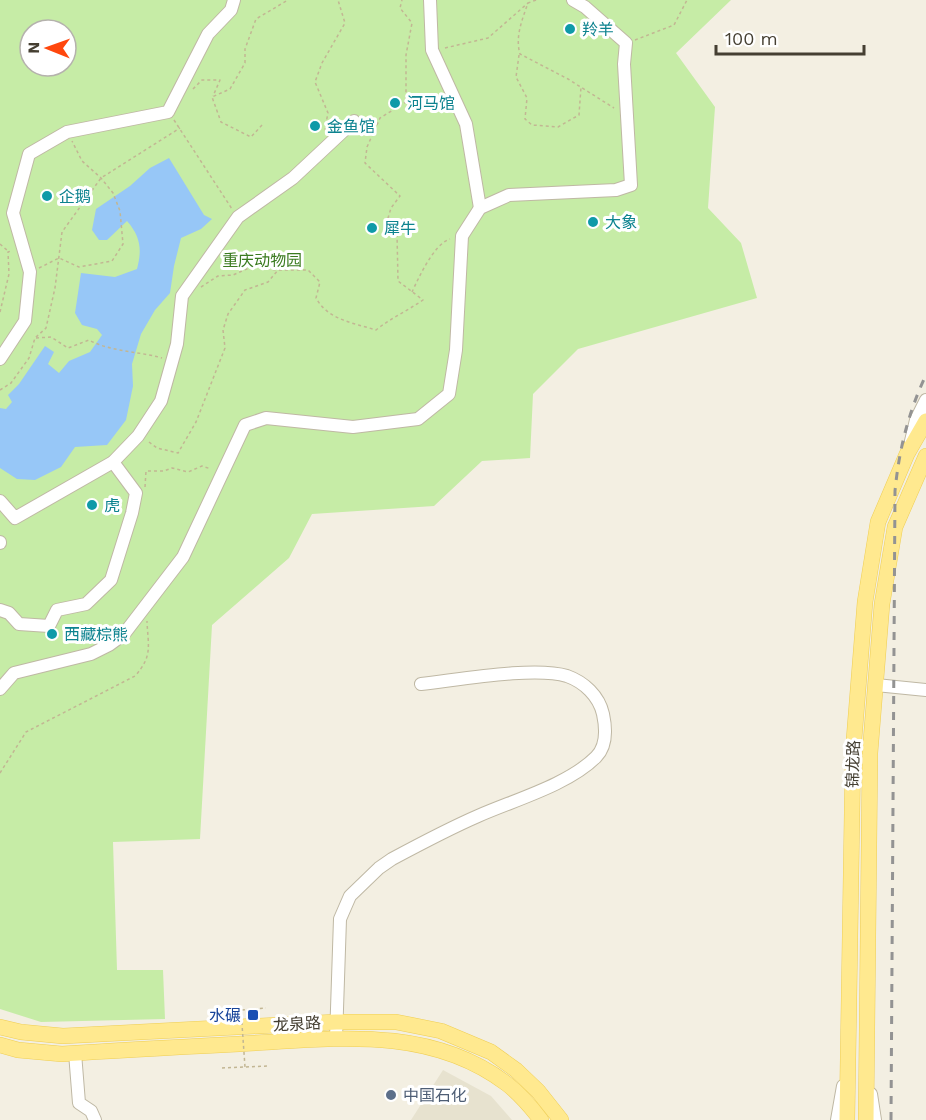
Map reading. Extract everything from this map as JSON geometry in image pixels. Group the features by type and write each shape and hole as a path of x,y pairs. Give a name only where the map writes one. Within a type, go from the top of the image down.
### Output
{"main road":[{"name":"锦龙路","path":"847,1120 853,752 865,602 878,522 907,454 926,421"},
{"name":"锦龙路","path":"866,1120 870,753 882,604 895,527 925,459"},
{"name":"龙泉路","path":"0,1027 21,1032 63,1036 336,1022 396,1022 441,1031 490,1052 516,1070 538,1091 561,1120"},
{"name":"龙泉路","path":"0,1045 18,1050 63,1054 336,1039 394,1040 436,1048 483,1068 508,1085 541,1120"}],"street":[{"path":"0,359 25,321 30,272 13,213 29,154 67,132 168,112 208,34 231,10 234,0"},
{"path":"430,0 432,50 466,124 480,208"},
{"path":"0,689 14,673 91,654 124,634 183,557 245,425 266,418 353,427 418,419 449,394 456,350 462,236 480,208 509,195 616,190 631,185 624,64 626,44 585,7 573,0"},
{"path":"0,501 15,518 113,462 138,435 161,400 177,344 182,296 238,217 293,178 354,122"},
{"path":"907,454 916,420 926,400"},
{"path":"0,610 9,613 19,624 49,626 57,610 86,604 111,580 132,513 136,492 113,462"},
{"path":"336,1039 340,919 344,907 358,888 392,859 475,817 570,777 598,756 606,731 602,709 589,687 567,676 540,673 421,684"},
{"path":"876,685 926,690"},
{"path":"75,1053 79,1103 91,1112 95,1120"},
{"path":"867,1061 875,1120"},
{"path":"837,1120 847,1062"}],"path":[{"path":"212,97 230,89 245,63 245,49 256,19 288,0"},
{"path":"331,143 325,128 328,113 315,82 322,63 345,23 338,0"},
{"path":"188,288 204,287 218,276 233,275 249,268 252,254 260,268 308,270 320,282 316,298 322,310 342,320 376,330 393,317 423,300 398,281 397,234 386,225 391,208 400,196 365,163 367,147 380,118 406,102 406,54 412,23 400,8 402,0"},
{"path":"432,50 488,38 528,3 536,0"},
{"path":"626,44 674,25 687,0"},
{"path":"528,3 517,43 520,54 516,77 527,98 525,118 532,125 558,127 579,115 581,87"},
{"path":"520,54 581,87 627,117"},
{"path":"194,88 202,80 220,80 212,97 221,122 250,137 262,125"},
{"path":"168,112 238,217"},
{"path":"0,390 11,383 29,358 35,338 46,328 55,288 62,232 101,178 180,128"},
{"path":"30,272 59,258 79,267 111,261 123,244 120,211 113,193 101,178 82,161 67,132"},
{"path":"412,292 424,267 443,241 462,236"},
{"path":"0,244 8,252 9,274 0,312"},
{"path":"8,252 23,246"},
{"path":"138,435 157,448 178,453 196,422 225,348 223,330 228,314 245,290 268,282 278,270"},
{"path":"35,338 51,337 68,348 89,340 101,346 145,353 172,362"},
{"path":"146,471 165,471 172,468 188,472 202,466 223,473"},
{"path":"0,773 26,732 135,676 146,665 148,651 146,605"},
{"path":"218,1012 266,1008"},
{"path":"242,1010 245,1067"},
{"path":"222,1068 269,1066"}],"shaded area":[{"path":"443,1070 491,1096 512,1120 411,1120"}],"green space":[{"name":"重庆动物园","path":"0,0 731,0 676,53 715,107 708,208 741,243 757,298 578,349 533,394 530,458 482,461 434,506 312,514 289,558 212,625 200,839 113,842 117,970 163,970 165,1019 41,1022 0,1009"}],"water":[{"path":"169,158 204,215 212,219 201,229 181,238 170,293 155,310 141,334 132,364 133,386 126,420 107,445 75,447 61,467 35,480 17,479 0,468 0,408 6,409 12,402 8,395 19,384 45,346 54,352 48,364 59,373 69,361 90,352 102,335 97,329 82,325 75,313 81,273 115,277 137,269 140,250 138,238 127,221 107,240 99,240 92,230 96,209 130,186 150,168"}],"railway":[{"path":"891,1120 895,491 905,432 926,375"}],"place":[{"name":"羚羊","path":"570,29"},
{"name":"河马馆","path":"395,103"},
{"name":"金鱼馆","path":"315,126"},
{"name":"企鹅","path":"47,196"},
{"name":"大象","path":"593,222"},
{"name":"犀牛","path":"372,228"},
{"name":"虎","path":"92,505"},
{"name":"西藏棕熊","path":"52,634"},
{"name":"水碾","path":"253,1015"},
{"name":"中国石化","path":"391,1095"}]}
